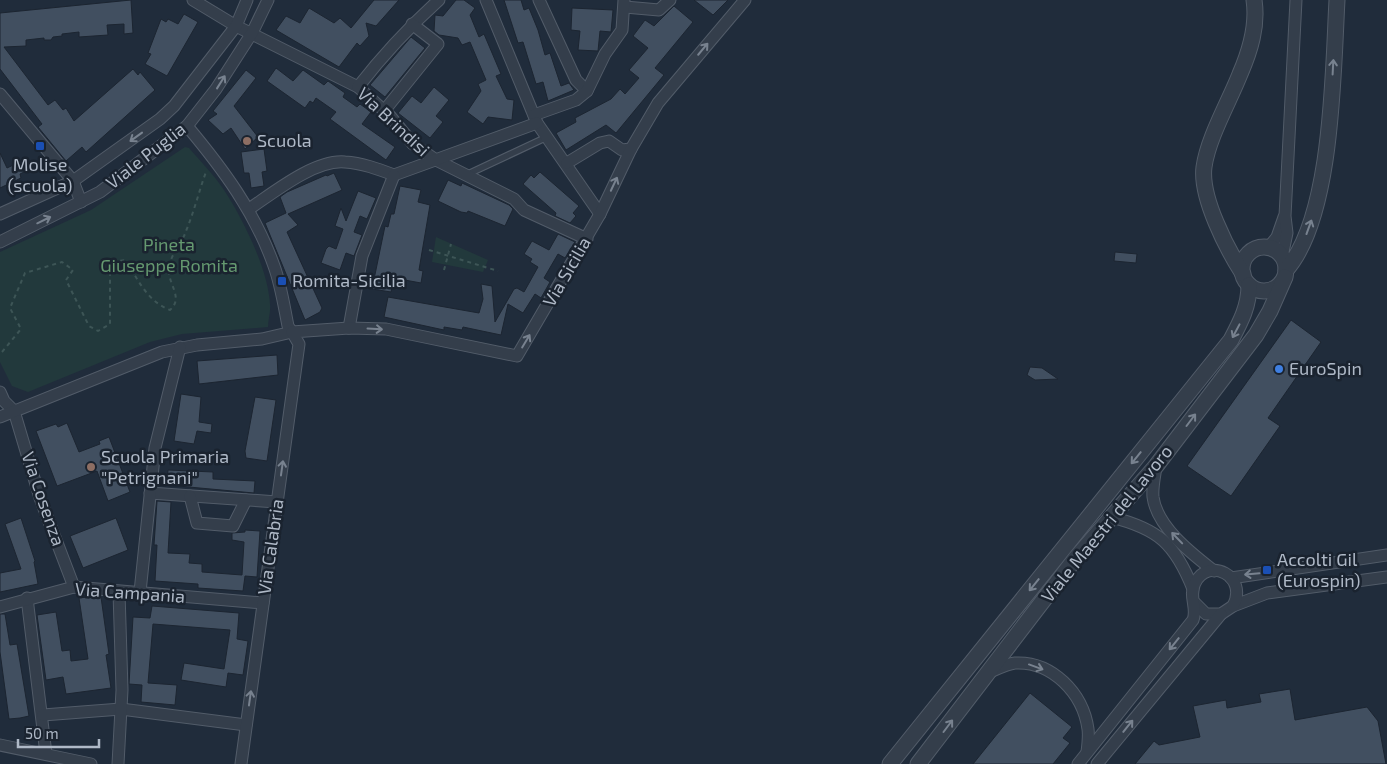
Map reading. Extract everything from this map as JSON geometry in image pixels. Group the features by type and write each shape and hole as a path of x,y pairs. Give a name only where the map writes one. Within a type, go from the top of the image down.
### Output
{"street":[{"name":"Via Brindisi","path":"192,0 236,26 358,87 384,111 413,144 436,160 514,199 524,210 587,239"},
{"name":"Viale Puglia","path":"0,214 73,181 160,119 174,106 236,26 246,0"},
{"name":"Viale Puglia","path":"0,242 100,192 189,123 216,89 252,33 268,0"},
{"path":"358,87 388,49 439,0"},
{"path":"486,0 536,119 600,214"},
{"path":"539,0 576,80 587,91"},
{"path":"249,209 298,177 322,166 343,162 368,166 394,175 536,119 576,100 587,91 605,54 622,30 624,4 659,10 670,0"},
{"name":"Via Sicilia","path":"0,417 148,357 180,347 262,339 292,332 349,328 386,329 517,356 587,239 631,149 658,103 745,0"},
{"path":"1254,0 1256,13 1253,34 1245,63 1217,129 1204,168 1206,196 1234,260 1246,279 1264,291 1271,290 1281,284 1284,268 1296,0"},
{"path":"1284,268 1295,260 1301,247 1321,185 1330,117 1337,0"},
{"path":"384,111 438,44 412,24"},
{"path":"0,94 73,181 81,202"},
{"name":"Via Calabria","path":"174,106 189,123 249,209 275,267 288,326 299,344 241,764"},
{"path":"160,119 174,136"},
{"path":"567,163 600,143 609,141 622,150 631,149"},
{"path":"349,328 362,256 394,175"},
{"path":"1268,248 1277,237 1285,216"},
{"path":"1246,279 1243,264 1246,257 1253,250 1268,248 1278,252 1284,268"},
{"name":"Viale Maestri del Lavoro","path":"918,764 1076,559 1111,516 1156,466 1256,335 1278,294 1284,268"},
{"name":"Viale Maestri del Lavoro","path":"890,764 1231,340 1245,314 1249,299 1246,279"},
{"path":"140,592 155,448 180,347"},
{"path":"0,392 4,401 14,411"},
{"name":"Via Cosenza","path":"14,411 40,498 74,587"},
{"path":"1156,466 1153,496 1158,514 1183,544 1214,571"},
{"path":"150,493 277,502"},
{"path":"190,496 197,523 233,526 246,500"},
{"path":"1078,764 1193,620 1196,612 1192,589 1175,553 1160,536 1131,522 1111,516"},
{"path":"1231,578 1387,555"},
{"path":"1192,589 1200,576 1220,571 1231,578 1237,589 1233,606"},
{"path":"1097,764 1221,614 1233,606 1267,593 1387,577"},
{"name":"Via Campania","path":"0,607 27,598 74,587 263,603"},
{"path":"118,764 121,708 119,592"},
{"path":"27,598 43,715 46,754"},
{"path":"1194,603 1206,614 1221,614"},
{"path":"990,672 1013,663 1032,664 1052,673 1066,683 1076,696 1085,715 1088,730 1088,752"},
{"path":"43,715 121,708 246,726"},
{"path":"0,746 91,764"}],"lane":[{"path":"466,175 548,137"}],"path":[{"path":"2,352 21,329 10,308 25,273 62,262 73,270 66,280 89,326 98,331 110,324 110,262 126,260 141,286 155,302 170,310 175,306 176,299 168,270 177,247 186,234 206,172"},
{"path":"444,270 451,244"},
{"path":"430,250 498,271"}],"green space":[{"name":"Pineta Giuseppe Romita","path":"185,147 189,148 224,190 239,215 260,260 268,290 270,307 268,327 182,334 150,342 28,392 12,386 0,362 0,252 91,210"},
{"path":"436,237 488,260 483,272 432,262"}],"building":[{"path":"131,0 133,33 124,34 124,24 107,25 108,35 79,37 79,32 62,34 62,36 53,37 51,40 44,40 44,38 26,40 26,46 4,47 48,105 55,100 63,110 66,108 74,121 133,69 138,75 140,72 155,90 86,152 82,147 66,161 38,127 42,124 0,69 0,13"},
{"path":"374,0 399,0 376,26 366,23 369,36 360,46 357,43 339,67 276,30 286,16 300,23 309,8 334,23 340,18 351,28"},
{"path":"456,0 464,0 475,8 470,15 479,37 484,34 501,74 496,76 507,99 514,100 512,120 488,117 483,124 467,112 481,91 478,84 486,80 470,42 462,45 458,38 439,35 434,31 435,15 443,16"},
{"path":"504,0 521,0 524,10 529,8 545,55 550,53 561,86 569,83 574,90 548,101 543,82 536,84 523,42 518,43"},
{"path":"694,0 728,0 713,15"},
{"path":"674,6 693,22 655,68 664,75 616,133 606,125 566,150 556,133 576,122 575,118 611,99 620,89 625,94 639,78 629,70 648,48 633,36 645,20 654,26"},
{"path":"572,8 613,10 611,32 600,31 598,51 578,50 580,31 571,30"},
{"path":"184,14 198,22 167,76 145,64 151,54 148,53 161,19 166,22 168,19 178,24"},
{"path":"411,37 425,48 385,97 370,85"},
{"path":"276,68 293,81 303,70 324,85 328,81 345,93 343,97 357,107 360,104 371,112 362,124 395,147 386,160 330,119 336,112 316,98 313,103 310,101 305,108 267,81"},
{"path":"246,70 256,78 234,106 258,137 245,149 231,128 223,134 208,120 217,114 213,111"},
{"path":"434,87 449,100 436,116 443,122 430,138 398,113 412,96 421,103"},
{"path":"264,149 267,171 262,172 264,186 251,188 249,173 244,173 241,152"},
{"path":"0,153 7,168 26,159 30,169 20,174 21,178 0,188"},
{"path":"540,172 579,206 573,213 576,216 570,223 555,216 556,213 523,184 531,175 534,178"},
{"path":"334,173 342,190 288,214 298,225 287,232 322,308 320,312 305,320 265,223 286,213 280,197 287,192"},
{"path":"448,180 461,186 462,183 509,205 513,209 505,226 468,211 467,213 461,212 438,201"},
{"path":"400,186 421,190 418,202 430,205 419,270 423,271 421,283 394,278 391,292 372,289 385,226 388,227 391,214 394,214"},
{"path":"358,191 376,198 367,219 360,216 354,232 362,235 354,256 346,253 340,270 321,263 329,246 336,249 343,229 335,226 341,208 346,221"},
{"path":"558,234 575,242 565,258 558,254 544,278 550,282 541,298 535,294 523,313 508,304 501,335 463,327 462,330 444,327 444,330 384,317 388,297 479,313 483,299 481,284 492,286 495,322 514,289 517,288 524,292 538,267 530,262 532,259 524,254 532,241 549,250"},
{"path":"1115,252 1137,254 1136,263 1114,261"},
{"path":"1291,320 1321,342 1268,418 1280,426 1231,496 1187,466"},
{"path":"277,355 278,375 199,384 197,361"},
{"path":"1030,367 1042,368 1058,379 1035,380 1027,375"},
{"path":"181,394 201,397 199,422 212,424 211,433 197,431 194,444 174,441"},
{"path":"255,397 276,400 267,461 246,458 245,451"},
{"path":"67,423 79,452 100,444 99,441 109,437 130,492 108,501 97,471 57,486 36,431 56,424 58,427"},
{"path":"168,470 213,472 213,479 255,481 254,493 167,485"},
{"path":"157,501 171,502 168,553 190,554 189,563 202,564 202,572 242,575 244,542 232,540 232,533 245,532 245,530 260,531 257,577 245,576 243,591 198,588 198,584 155,581 157,545 154,545"},
{"path":"21,518 35,561 38,584 0,592 0,573 21,569 5,524"},
{"path":"116,518 128,550 83,568 70,536"},
{"path":"101,597 109,654 106,655 111,688 66,694 63,677 46,680 37,615 56,612 62,651 70,650 71,661 88,659 79,598"},
{"path":"152,606 239,613 237,639 248,641 243,675 228,673 226,687 181,680 184,663 224,669 230,630 153,624 148,683 177,685 175,705 141,702 142,685 129,684 133,617 150,618"},
{"path":"0,614 5,614 10,645 17,644 29,716 9,719 0,652"},
{"path":"1290,689 1295,720 1367,707 1378,721 1386,764 1135,764 1154,741 1159,745 1200,737 1193,706 1226,700 1227,708 1261,702 1259,694"},
{"path":"1030,693 1072,727 1063,738 1070,743 1053,764 973,764"}],"place":[{"name":"Scuola","path":"247,141"},
{"name":"Molise (scuola)","path":"40,146"},
{"name":"Romita-Sicilia","path":"282,281"},
{"name":"EuroSpin","path":"1279,369"},
{"name":"Scuola Primaria \"Petrignani\"","path":"91,467"},
{"name":"Accolti Gil (Eurospin)","path":"1267,570"}]}
